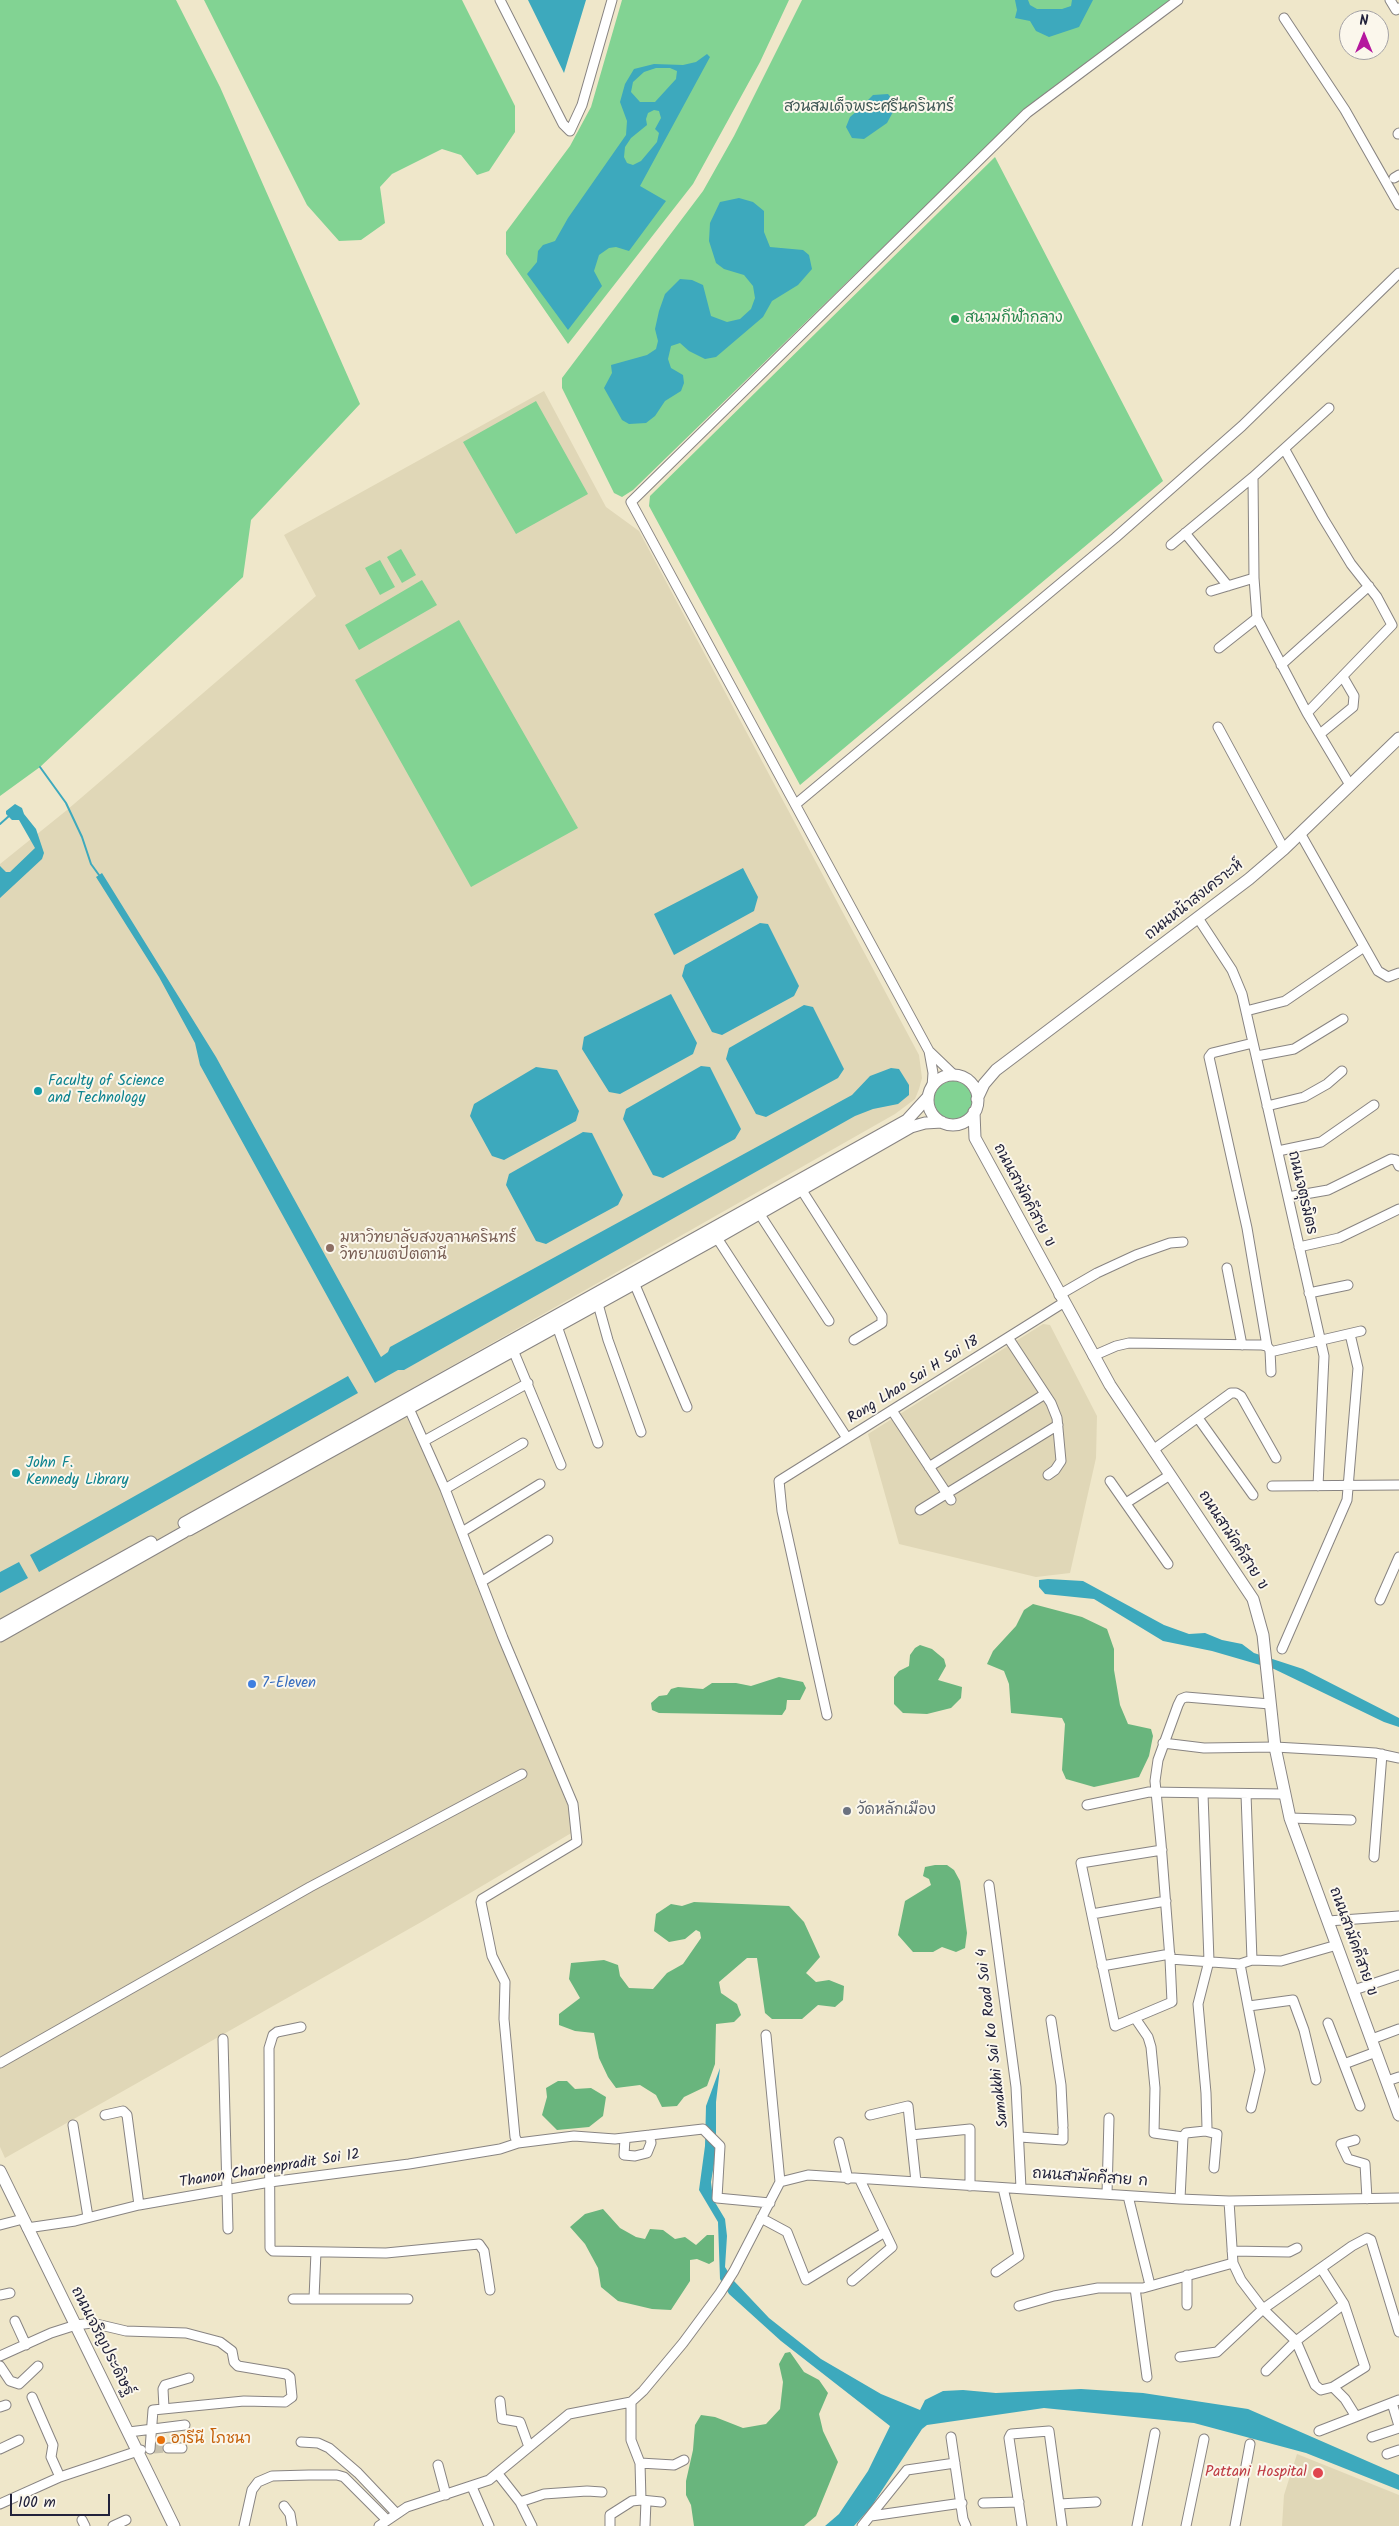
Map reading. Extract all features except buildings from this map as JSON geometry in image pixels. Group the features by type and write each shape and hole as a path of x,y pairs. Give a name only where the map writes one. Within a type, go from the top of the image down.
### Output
{"main road":[{"name":"ถนนหน้าสงเคราะห์","path":"978,1099 984,1084 996,1070 1198,918 1284,849 1399,738"},
{"name":"ถนนหน้าสงเคราะห์","path":"959,1076 980,1076 996,1070"},
{"path":"0,1626 184,1528 757,1209 907,1120 941,1078 959,1076 974,1086 978,1099 974,1112 963,1122 925,1123 911,1127 801,1189 757,1209 717,1238 632,1279 598,1304 407,1404"},
{"path":"930,1092 931,1112 945,1123"},
{"name":"ถนนสามัคคีสาย ข","path":"974,1112 975,1138 1093,1356 1153,1450 1253,1599 1260,1618 1275,1747 1283,1794 1290,1818 1399,2116"},
{"name":"ถนนสามัคคีสาย ข","path":"945,1123 962,1129 975,1138"},
{"path":"0,1636 184,1528"},
{"name":"ถนนเจริญประดิษฐ์","path":"0,2171 174,2526"}],"street":[{"path":"500,0 563,124 570,131 582,105 612,0"},
{"path":"930,1092 933,1073 929,1051 631,502 1027,112 1178,0"},
{"path":"1390,0 1396,10 1399,8"},
{"path":"1284,18 1345,110 1399,205"},
{"path":"796,804 1115,538 1242,426 1399,273"},
{"path":"1171,545 1285,450 1329,408"},
{"path":"1285,450 1351,564 1391,620 1392,625 1307,713"},
{"path":"1253,477 1254,578 1257,618 1307,713 1350,785"},
{"path":"1185,533 1228,586"},
{"path":"1211,591 1254,578"},
{"path":"1281,664 1368,586"},
{"path":"1219,648 1257,618"},
{"path":"1320,734 1353,707 1354,696 1343,677"},
{"path":"1218,727 1284,849"},
{"path":"1300,833 1324,872 1364,947 1381,973 1391,977 1399,973"},
{"name":"ถนนจตุรมิตร","path":"1198,918 1239,982 1325,1364 1318,1486"},
{"path":"1246,1011 1285,1001 1364,947"},
{"path":"1257,1056 1294,1049 1343,1019"},
{"path":"1253,1043 1212,1053 1209,1057 1247,1228 1271,1372"},
{"path":"929,1051 959,1076"},
{"path":"1267,1106 1304,1097 1327,1084 1342,1071"},
{"path":"1278,1151 1321,1142 1374,1105"},
{"path":"1288,1198 1328,1190 1392,1158 1396,1160 1399,1166"},
{"path":"801,1189 882,1316 882,1323 854,1340"},
{"path":"757,1209 829,1321"},
{"path":"1299,1247 1339,1238 1399,1209"},
{"path":"717,1238 847,1438"},
{"name":"Rong Lhao Sai H Soi 18","path":"827,1715 782,1511 779,1481 1008,1339 1097,1272 1170,1243 1184,1242"},
{"path":"1226,1268 1242,1345"},
{"path":"632,1279 687,1407"},
{"path":"1309,1293 1348,1285"},
{"path":"598,1304 608,1340 642,1432"},
{"path":"557,1326 598,1443"},
{"path":"1093,1356 1116,1346 1129,1343 1242,1345 1268,1349 1361,1332"},
{"path":"1282,1649 1343,1510 1348,1486 1358,1368 1350,1334"},
{"path":"1008,1339 1054,1408 1058,1425 1061,1461 1058,1467 1048,1475"},
{"path":"513,1350 561,1465"},
{"path":"424,1441 528,1383"},
{"path":"1153,1450 1231,1393 1238,1394 1276,1458"},
{"path":"928,1467 1045,1394"},
{"path":"407,1404 445,1489 481,1582 573,1804 578,1838 572,1846 486,1896 481,1902 492,1956 505,1982 504,2019 514,2133 518,2143"},
{"path":"893,1412 948,1496"},
{"path":"1198,1418 1253,1495"},
{"path":"920,1510 948,1496 1058,1425"},
{"path":"445,1489 522,1442"},
{"path":"1126,1503 1170,1475"},
{"path":"1110,1481 1168,1564"},
{"path":"462,1532 540,1484"},
{"path":"1272,1486 1399,1485"},
{"path":"481,1582 548,1540"},
{"path":"1380,1600 1399,1557"},
{"path":"1162,1850 1081,1862 1115,2026 1172,2002 1166,1902 1162,1850 1156,1792 1155,1772 1163,1743 1178,1705 1183,1698 1270,1704"},
{"path":"1163,1743 1212,1748 1275,1747 1382,1754 1399,1758"},
{"path":"1374,1856 1382,1754"},
{"path":"0,2062 296,1896 522,1774"},
{"path":"1087,1805 1125,1796 1156,1792 1283,1794"},
{"path":"1203,1794 1209,1962 1198,2004 1206,2093 1207,2128 1205,2131"},
{"path":"1246,1794 1252,1960"},
{"path":"1290,1818 1351,1820"},
{"name":"Samakkhi Sai Ko Road Soi 4","path":"989,1885 1016,2087 1022,2188"},
{"path":"1092,1914 1166,1902"},
{"path":"1328,1921 1399,1916"},
{"path":"1102,1966 1170,1957 1240,1964 1252,1960 1280,1961 1337,1944"},
{"path":"1240,1964 1260,2070 1251,2108"},
{"path":"1354,1990 1399,1975"},
{"path":"1249,2006 1293,2000 1304,2030 1316,2080"},
{"path":"1135,2018 1148,2037 1151,2047 1155,2088 1154,2133 1183,2137"},
{"path":"1020,2137 1063,2140 1061,2085 1051,2020"},
{"path":"1328,2023 1360,2106"},
{"path":"301,2028 277,2032 270,2040 270,2248 273,2251 386,2253 479,2244 484,2252 490,2290"},
{"path":"1372,2039 1399,2029"},
{"path":"244,2526 252,2490 258,2482 272,2476 337,2474 344,2477 382,2524 396,2513 407,2508 472,2488 498,2474 569,2414 631,2402 643,2391 683,2343 720,2293 734,2271 780,2182 766,2035"},
{"path":"223,2039 228,2229"},
{"path":"1344,2064 1376,2052"},
{"path":"1387,2081 1399,2077"},
{"path":"870,2115 908,2106 916,2182"},
{"path":"105,2115 123,2111 127,2115 139,2204"},
{"path":"1107,2194 1109,2118"},
{"path":"73,2125 88,2217"},
{"name":"Thanon Charoenpradit Soi 12","path":"0,2225 88,2217 139,2204 270,2182 408,2164 500,2149 518,2143 574,2136 625,2139 703,2129 718,2142 721,2150 716,2191 717,2198 770,2202"},
{"path":"911,2136 970,2129 970,2186"},
{"path":"1180,2199 1183,2137 1186,2133 1205,2131 1217,2134 1214,2168"},
{"path":"625,2139 624,2155 635,2156 647,2152 651,2143 650,2135"},
{"path":"1355,2140 1341,2144 1348,2159 1364,2164 1367,2199"},
{"path":"839,2142 848,2179"},
{"name":"ถนนสามัคคีสาย ก","path":"780,2182 808,2175 860,2180 1022,2188 1180,2199 1399,2198"},
{"path":"852,2281 892,2247 860,2180"},
{"path":"996,2272 1019,2256 1003,2188"},
{"path":"1128,2196 1150,2285"},
{"path":"1229,2200 1233,2263 1241,2280 1263,2309 1296,2341 1315,2385 1321,2390 1333,2387 1365,2367 1344,2304 1321,2268"},
{"path":"761,2218 787,2232 806,2280 885,2232"},
{"path":"1180,2357 1218,2352 1263,2309 1361,2240 1367,2238 1371,2240 1397,2316 1399,2332"},
{"path":"1232,2251 1289,2252 1297,2248"},
{"path":"314,2298 316,2252"},
{"path":"1019,2306 1054,2296 1098,2288 1135,2288 1150,2285 1233,2263"},
{"path":"1187,2304 1188,2275"},
{"path":"1135,2288 1147,2376"},
{"path":"0,2295 10,2293"},
{"path":"293,2299 408,2300"},
{"path":"1266,2371 1296,2341 1344,2304"},
{"path":"15,2321 26,2345"},
{"path":"0,2356 76,2325 92,2323 126,2331 186,2333 220,2342 232,2351 234,2362 238,2366 286,2374 292,2381 292,2397 286,2402 244,2401 154,2410 150,2429 152,2449 137,2450 60,2477 0,2504"},
{"path":"0,2366 6,2377 14,2384 19,2384 38,2366"},
{"path":"164,2408 163,2389 165,2385 189,2378"},
{"path":"1333,2387 1345,2399 1355,2415"},
{"path":"32,2397 53,2445 50,2457 60,2477"},
{"path":"500,2401 502,2419 520,2422 529,2447"},
{"path":"1319,2431 1355,2415 1396,2401 1399,2427 1372,2437"},
{"path":"631,2402 631,2440 640,2463 645,2526"},
{"path":"129,2432 185,2426"},
{"path":"1022,2526 1009,2438 1010,2434 1049,2431 1062,2526"},
{"path":"1137,2526 1155,2433"},
{"path":"951,2437 963,2519 966,2526"},
{"path":"1186,2526 1204,2439"},
{"path":"0,2449 19,2440"},
{"path":"301,2442 318,2443 328,2448 358,2473 396,2513"},
{"path":"1234,2526 1250,2444"},
{"path":"168,2448 182,2448"},
{"path":"1386,2454 1399,2450"},
{"path":"640,2463 674,2465 684,2460"},
{"path":"862,2526 907,2470 955,2463"},
{"path":"438,2465 446,2495"},
{"path":"498,2474 520,2502 532,2526"},
{"path":"472,2488 488,2526"},
{"path":"520,2502 544,2494 587,2490 602,2492"},
{"path":"610,2526 610,2515 632,2501 661,2502"},
{"path":"983,2503 1019,2502"},
{"path":"1059,2504 1096,2502"},
{"path":"871,2516 962,2503"},
{"path":"284,2506 290,2514 292,2526"},
{"path":"113,2526 126,2520"}],"shaded area":[{"name":"มหาวิทยาลัยสงขลานครินทร์ วิทยาเขตปัตตานี","path":"544,391 606,507 639,531 919,1055 922,1078 919,1089 915,1099 895,1114 397,1397 458,1526 569,1808 573,1832 423,1921 5,2158 0,2147 0,864 67,810 316,596 284,535"},
{"path":"1043,1324 1050,1325 1097,1416 1096,1458 1070,1573 1036,1577 899,1544 868,1434"},
{"name":"Pattani Hospital","path":"1297,2454 1399,2495 1399,2526 1282,2526 1284,2495"}],"green space":[{"path":"0,0 176,0 220,87 360,404 251,520 243,577 40,767 0,796"},
{"path":"204,0 462,0 515,106 515,132 489,171 477,175 461,155 442,149 392,174 380,187 385,223 361,240 339,241 307,205"},
{"path":"622,0 789,0 760,62 693,184 568,344 506,254 506,232 570,146 591,107"},
{"name":"สวนสมเด็จพระศรีนครินทร์","path":"802,0 1173,0 1022,112 633,490 622,497 614,493 562,388 562,378 703,191 734,136"},
{"name":"สนามกีฬากลาง","path":"995,157 1163,481 800,785 649,506 650,496"},
{"path":"536,401 588,494 516,534 463,442"},
{"path":"401,549 416,575 402,583 387,557"},
{"path":"380,560 395,587 380,595 365,568"},
{"path":"422,580 437,605 359,650 345,625"},
{"path":"459,620 578,828 471,887 355,680"},
{"path":"953,1081 966,1087 972,1100 966,1113 953,1119 940,1113 934,1100 940,1087"},
{"path":"1033,1604 1082,1617 1107,1629 1114,1649 1114,1670 1120,1705 1128,1724 1151,1729 1153,1736 1149,1756 1139,1777 1094,1787 1066,1779 1062,1770 1065,1724 1062,1718 1011,1713 1009,1684 1004,1671 987,1664 993,1651 1016,1626 1024,1610"},
{"path":"920,1645 932,1649 944,1659 946,1666 938,1680 962,1687 961,1698 951,1708 927,1714 903,1713 894,1704 894,1677 899,1671 909,1666 910,1655"},
{"path":"779,1677 803,1682 806,1688 800,1700 787,1700 786,1709 782,1715 659,1713 652,1710 651,1703 659,1696 667,1695 671,1689 678,1687 703,1689 712,1683 736,1683 751,1686"},
{"path":"947,1865 954,1870 960,1881 967,1933 965,1948 956,1952 942,1947 933,1952 913,1952 898,1935 905,1901 931,1885 929,1879 923,1876 925,1867"},
{"path":"694,1902 789,1906 804,1922 820,1957 806,1973 816,1982 829,1980 844,1986 843,2000 835,2007 818,2005 802,2019 772,2019 765,2013 757,1958 747,1958 719,1982 721,1993 737,2004 741,2015 734,2022 716,2024 715,2064 707,2086 684,2097 677,2106 662,2107 656,2095 640,2085 616,2088 608,2077 599,2058 594,2033 575,2031 559,2025 559,2014 580,1998 569,1979 571,1963 604,1960 618,1965 620,1976 629,1988 653,1989 667,1973 683,1964 701,1938 700,1932 696,1930 685,1939 669,1942 654,1931 656,1914 671,1904 682,1906"},
{"path":"558,2081 567,2081 575,2089 591,2088 606,2097 603,2116 589,2127 557,2130 542,2115 547,2097 546,2088"},
{"path":"603,2209 620,2228 636,2237 645,2239 650,2229 663,2230 675,2239 685,2237 696,2245 707,2235 714,2235 714,2261 709,2264 697,2259 690,2260 690,2281 671,2310 652,2309 618,2301 601,2287 598,2268 585,2244 570,2227 585,2214"},
{"path":"790,2352 804,2372 819,2380 828,2393 819,2414 823,2431 838,2462 816,2516 804,2526 694,2526 691,2505 686,2495 686,2481 693,2450 695,2425 701,2415 715,2417 743,2428 766,2424 780,2409 783,2382 779,2364 785,2353"}],"water":[{"path":"528,0 586,0 564,73"},
{"path":"1015,0 1028,0 1030,5 1037,9 1062,9 1071,6 1072,0 1093,0 1079,27 1049,37 1036,31 1030,21 1015,18 1017,10"},
{"path":"707,54 710,57 640,186 666,201 629,251 616,247 609,248 599,255 594,271 602,286 568,330 527,274 537,262 538,251 543,245 555,241 568,218 626,135 627,121 620,102 625,84 634,69 654,64 683,65 696,62","holes":["656,68 670,68 677,71 676,79 655,102 640,102 631,92 633,82 644,72","654,110 659,111 661,118 655,129 659,133 657,142 641,161 633,165 627,163 624,157 625,147 631,138 647,125 648,113"]},
{"path":"888,94 894,101 894,110 887,123 864,139 852,138 846,127 850,117 857,111 862,111 866,108 867,101 873,95"},
{"path":"739,198 753,202 764,211 764,232 770,247 803,250 809,255 812,269 798,285 772,301 763,317 716,357 705,359 689,351 680,343 671,346 668,359 671,368 683,375 684,383 681,391 665,401 655,416 646,423 629,424 622,420 604,388 612,373 611,365 647,355 656,349 658,341 655,329 659,311 665,294 680,279 692,280 703,285 711,316 727,322 740,319 751,309 755,298 753,286 744,275 724,269 716,263 709,241 710,223 720,202"},
{"path":"15,804 22,808 24,814 36,829 44,853 42,859 0,898 0,866 6,872 10,872 35,848 19,820 12,820 6,814 6,811"},
{"path":"743,868 758,897 754,911 674,955 654,914"},
{"path":"102,873 216,1057 381,1357 388,1352 390,1347 852,1095 870,1076 891,1068 899,1069 909,1085 909,1095 898,1104 873,1109 855,1116 404,1370 398,1370 375,1383 200,1065 195,1043 159,977 96,877"},
{"path":"760,923 768,924 799,986 794,996 722,1035 712,1032 682,976 685,965"},
{"path":"671,994 697,1043 693,1054 620,1094 609,1092 582,1049 584,1037"},
{"path":"804,1005 813,1007 844,1069 838,1078 766,1117 756,1114 726,1059 729,1048"},
{"path":"701,1066 710,1067 741,1129 735,1139 663,1178 653,1175 623,1119 626,1109"},
{"path":"536,1067 557,1070 579,1111 576,1121 504,1160 492,1156 470,1116 474,1104"},
{"path":"583,1132 592,1133 623,1195 618,1205 546,1244 536,1241 506,1185 509,1174"},
{"path":"348,1376 358,1393 39,1572 30,1555"},
{"path":"19,1562 28,1578 0,1593 0,1572"},
{"path":"1039,1580 1083,1581 1164,1625 1189,1634 1205,1633 1222,1640 1242,1644 1254,1653 1303,1669 1399,1718 1399,1727 1384,1722 1274,1669 1212,1651 1163,1641 1094,1599 1045,1594 1039,1587"},
{"path":"720,2068 716,2102 716,2152 711,2182 713,2199 725,2219 727,2236 725,2267 734,2281 769,2318 821,2359 881,2394 920,2410 925,2400 943,2391 963,2390 996,2393 1081,2389 1143,2393 1248,2409 1399,2475 1399,2490 1306,2453 1194,2423 1044,2408 927,2425 922,2429 871,2507 854,2526 825,2526 839,2514 868,2471 890,2426 781,2341 729,2294 720,2279 718,2222 699,2190 705,2146 706,2106"}],"waterway":[{"path":"40,767 66,803 82,837 91,864 99,875"},
{"path":"0,824 9,816"}],"tunnel":[{"path":"154,2449 168,2448"}],"place":[{"name":"สนามกีฬากลาง","path":"955,319"},
{"name":"Faculty of Science and Technology","path":"38,1091"},
{"name":"มหาวิทยาลัยสงขลานครินทร์ วิทยาเขตปัตตานี","path":"330,1248"},
{"name":"John F. Kennedy Library","path":"16,1473"},
{"name":"7-Eleven","path":"252,1684"},
{"name":"วัดหลักเมือง","path":"847,1811"},
{"name":"อารีนี โภชนา","path":"161,2440"},
{"name":"Pattani Hospital","path":"1318,2473"}]}
